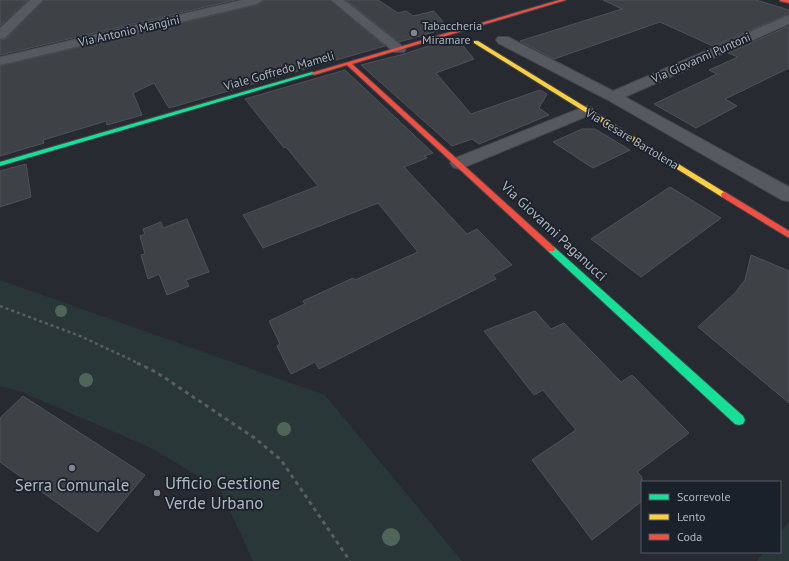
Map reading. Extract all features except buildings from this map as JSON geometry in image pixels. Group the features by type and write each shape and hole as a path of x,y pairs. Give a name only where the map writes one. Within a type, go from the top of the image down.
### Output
{"street":[{"path":"0,35 37,0"},
{"name":"Via Antonio Mangini","path":"0,61 257,0"},
{"path":"337,0 400,48"},
{"name":"Viale Goffredo Mameli","path":"0,164 564,0"},
{"path":"782,0 789,2"},
{"name":"Via Giovanni Puntoni","path":"613,97 789,19"},
{"name":"Via Cesare Bartolena","path":"503,40 613,97 789,195"},
{"name":"Via Cesare Bartolena","path":"476,42 789,235"},
{"name":"Via Giovanni Paganucci","path":"348,63 739,420"},
{"path":"459,163 586,111"}],"path":[{"path":"0,306 80,336 156,372 256,439 281,460 350,561"}],"shaded area":[{"path":"0,280 325,395 462,561 253,561 220,489 151,448 22,392 0,386"},
{"path":"789,521 789,561 757,561 763,553 781,553 781,531"}],"traffic: fast":[{"path":"0,164 314,73"},
{"path":"551,249 739,420"}],"traffic: slow":[{"path":"476,42 725,195"}],"traffic: jam":[{"path":"314,73 564,0"},
{"path":"782,0 789,2"},
{"path":"348,63 551,249"},
{"path":"725,195 789,235"}],"place":[{"name":"Tabaccheria Miramare","path":"414,33"},
{"name":"Serra Comunale","path":"72,468"},
{"name":"Ufficio Gestione Verde Urbano","path":"157,493"}]}
